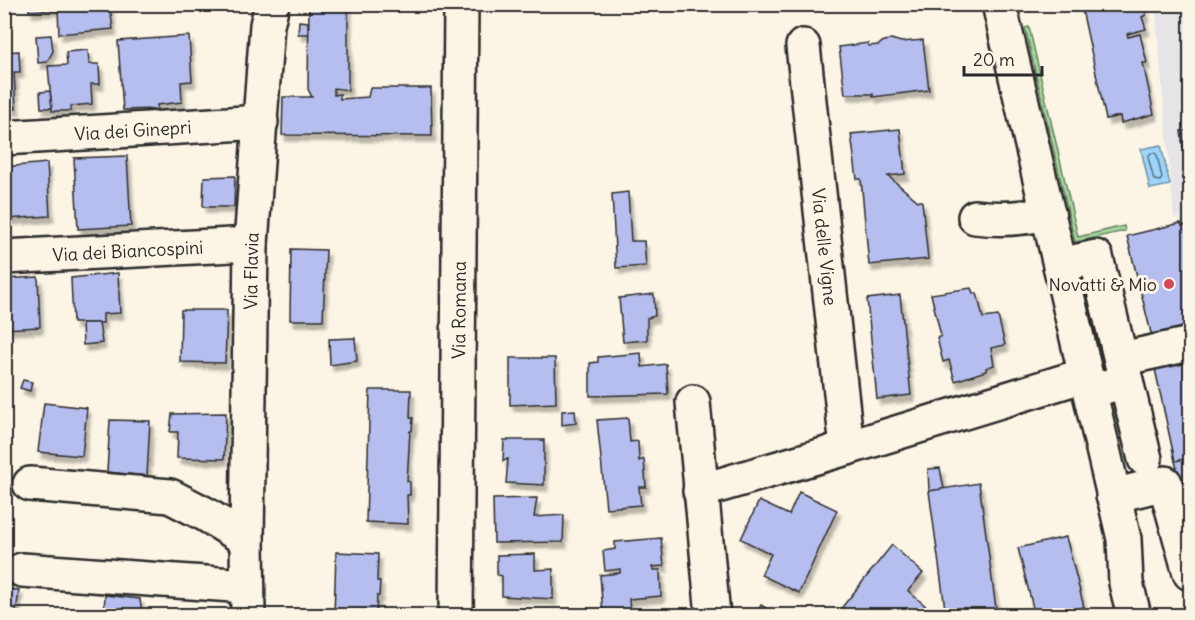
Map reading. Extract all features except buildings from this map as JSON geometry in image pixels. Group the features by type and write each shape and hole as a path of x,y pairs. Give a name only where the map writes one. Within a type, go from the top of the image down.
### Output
{"street":[{"name":"Via Flavia","path":"22,570 247,601 251,244 267,25 272,4"},
{"name":"Via Romana","path":"456,615 461,4"},
{"path":"999,4 1124,539 1126,583 1134,615"},
{"name":"Via delle Vigne","path":"803,46 847,448"},
{"name":"Via dei Ginepri","path":"4,138 261,122"},
{"path":"975,217 1021,220 1048,213"},
{"name":"Via dei Biancospini","path":"4,257 251,244"},
{"path":"1060,265 1096,257 1145,459"},
{"path":"700,491 847,448 1087,383 1191,344"},
{"path":"693,402 713,615"},
{"path":"1113,496 1165,483 1191,573"},
{"path":"30,484 170,496 247,540"},
{"path":"1124,539 1142,575 1157,615"}],"shaded area":[{"path":"1155,5 1190,5 1190,360 1155,369 1152,337 1127,236 1181,223 1179,217 1174,218"}],"green space":[{"path":"1029,27 1078,237 1124,226 1125,231 1075,242 1025,28"}],"water":[{"path":"1161,145 1170,185 1150,189 1141,149"}],"place":[{"name":"Novatti & Mio","path":"1169,284"}]}
